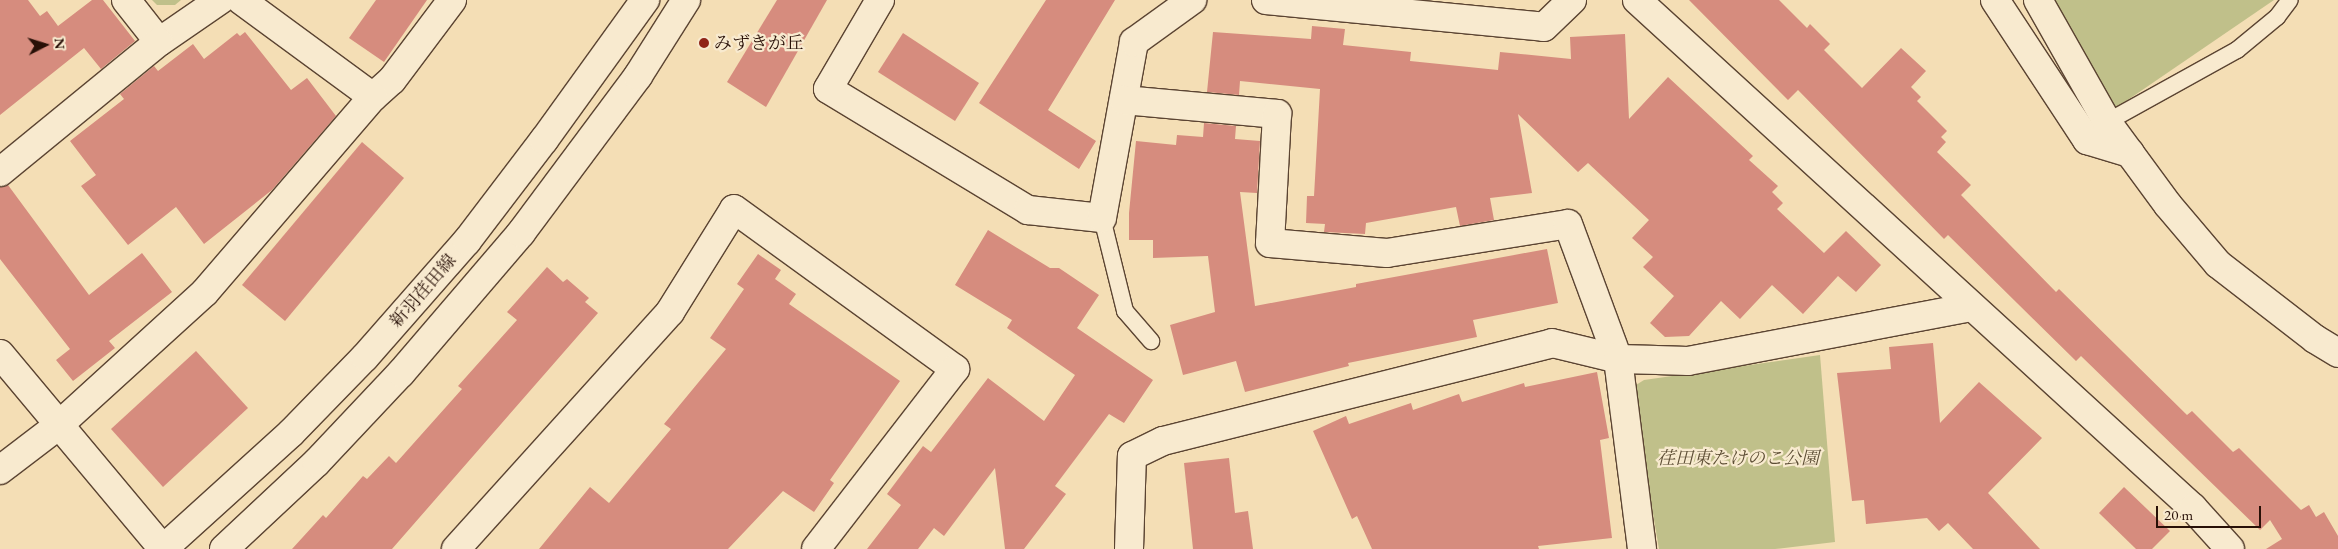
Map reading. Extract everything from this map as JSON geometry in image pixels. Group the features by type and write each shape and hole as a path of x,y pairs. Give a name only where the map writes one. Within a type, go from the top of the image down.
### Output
{"street":[{"path":"126,0 159,42"},
{"path":"0,172 159,42 220,0"},
{"path":"241,0 373,97"},
{"path":"0,470 59,425 205,292 373,97 392,80 452,0"},
{"name":"新羽荏田線","path":"163,549 291,433 377,343 467,241 544,140 645,0"},
{"name":"新羽荏田線","path":"224,549 317,462 401,373 521,233 638,76 686,0"},
{"path":"880,0 828,89 1028,210 1102,218 1134,42 1192,0"},
{"path":"1266,0 1544,27 1572,0"},
{"path":"1637,0 1970,307 2193,508 2230,549"},
{"path":"1995,0 2087,140 2130,153"},
{"path":"2038,0 2107,122 2218,264 2315,339 2338,353"},
{"path":"1124,100 1277,114 1270,244 1387,254 1568,224 1618,359 1642,549"},
{"path":"456,549 670,312 734,209 956,370 816,549"},
{"path":"1129,549 1132,456 1163,441 1552,343 1618,359 1688,361 1970,307"},
{"path":"0,354 163,549"}],"lane":[{"path":"2107,122 2237,50 2277,17 2290,0"},
{"path":"1102,218 1125,311 1151,341"}],"green space":[{"path":"152,0 181,0 175,5 157,5"},
{"path":"2052,0 2274,0 2113,110"},
{"name":"荏田東たけのこ公園","path":"1820,355 1835,542 1775,549 1659,549 1633,396 1636,385 1644,380"}],"building":[{"path":"0,0 28,0 40,16 47,11 58,26 92,0 103,0 135,41 101,69 84,48 0,115"},
{"path":"376,0 427,0 384,62 349,38"},
{"path":"777,0 827,0 766,107 727,82"},
{"path":"1046,0 1115,0 1048,110 1096,141 1079,169 979,103"},
{"path":"1689,0 1779,0 1807,28 1810,24 1830,44 1824,50 1862,88 1901,48 1926,71 1911,87 1921,97 1917,101 1947,131 1941,137 1946,142 1937,152 1971,185 1961,195 2056,292 2059,289 2187,415 2192,411 2233,452 2239,448 2301,510 2309,505 2316,517 2324,512 2338,536 2338,549 2266,549 2282,539 2270,520 2260,530 2081,356 2076,361 1948,235 1944,239 1798,90 1788,100"},
{"path":"1312,26 1345,29 1343,45 1411,52 1410,61 1498,70 1500,52 1571,59 1570,37 1625,34 1629,119 1668,77 1753,156 1749,160 1778,186 1772,192 1783,203 1777,209 1824,253 1846,231 1881,265 1856,292 1838,276 1803,314 1772,285 1740,319 1721,301 1689,336 1665,337 1650,323 1674,296 1643,267 1653,257 1632,238 1649,220 1588,163 1578,172 1518,114 1532,193 1490,198 1494,220 1460,226 1456,207 1366,223 1365,234 1324,232 1325,224 1306,223 1307,196 1314,196 1320,89 1240,81 1239,95 1207,92 1213,32 1311,39"},
{"path":"245,32 291,90 307,78 336,116 272,190 204,244 176,207 128,245 81,186 96,175 70,141 124,99 120,94 154,66 158,71 193,44 204,59 237,33 240,36"},
{"path":"903,33 979,83 955,121 878,72"},
{"path":"1204,123 1236,126 1235,139 1260,141 1257,193 1240,192 1255,306 1356,287 1356,284 1547,249 1558,303 1473,320 1477,337 1348,363 1349,366 1245,392 1236,361 1183,375 1170,325 1215,312 1208,256 1153,258 1153,240 1129,240 1129,213 1136,141 1176,145 1177,135 1203,137"},
{"path":"362,142 404,178 285,321 242,285"},
{"path":"8,185 89,295 142,253 172,292 109,341 115,348 73,381 56,360 70,349 0,259 0,187"},
{"path":"988,230 1050,268 1059,268 1099,295 1077,328 1153,380 1124,423 1109,414 1055,486 1066,494 1024,549 1005,549 995,468 944,536 934,528 918,549 867,549 901,505 887,494 923,446 931,452 988,378 1044,421 1075,375 1007,328 1012,320 955,285"},
{"path":"758,254 781,270 775,279 796,294 789,304 900,381 830,480 834,483 814,512 783,491 728,549 539,549 590,487 609,503 671,429 664,424 726,349 710,338 744,289 737,284"},
{"path":"547,267 563,282 567,279 589,298 585,302 598,313 392,549 292,549 323,515 326,518 363,476 367,479 389,456 396,463 462,389 458,386 517,320 507,312"},
{"path":"1933,343 1940,423 1979,382 2042,438 1988,493 2040,549 1973,549 1948,523 1939,531 1927,518 1866,524 1864,500 1852,501 1837,373 1891,369 1889,347"},
{"path":"196,351 248,408 163,487 111,429"},
{"path":"1597,372 1609,438 1600,440 1612,538 1538,546 1539,549 1372,549 1357,516 1352,519 1313,431 1346,416 1349,424 1411,403 1413,410 1459,394 1462,402 1524,383 1525,387"},
{"path":"1229,458 1235,513 1248,511 1253,549 1193,549 1184,463"},
{"path":"2124,487 2170,531 2152,549 2136,549 2099,513"}],"place":[{"name":"みずきが丘","path":"704,43"}]}
